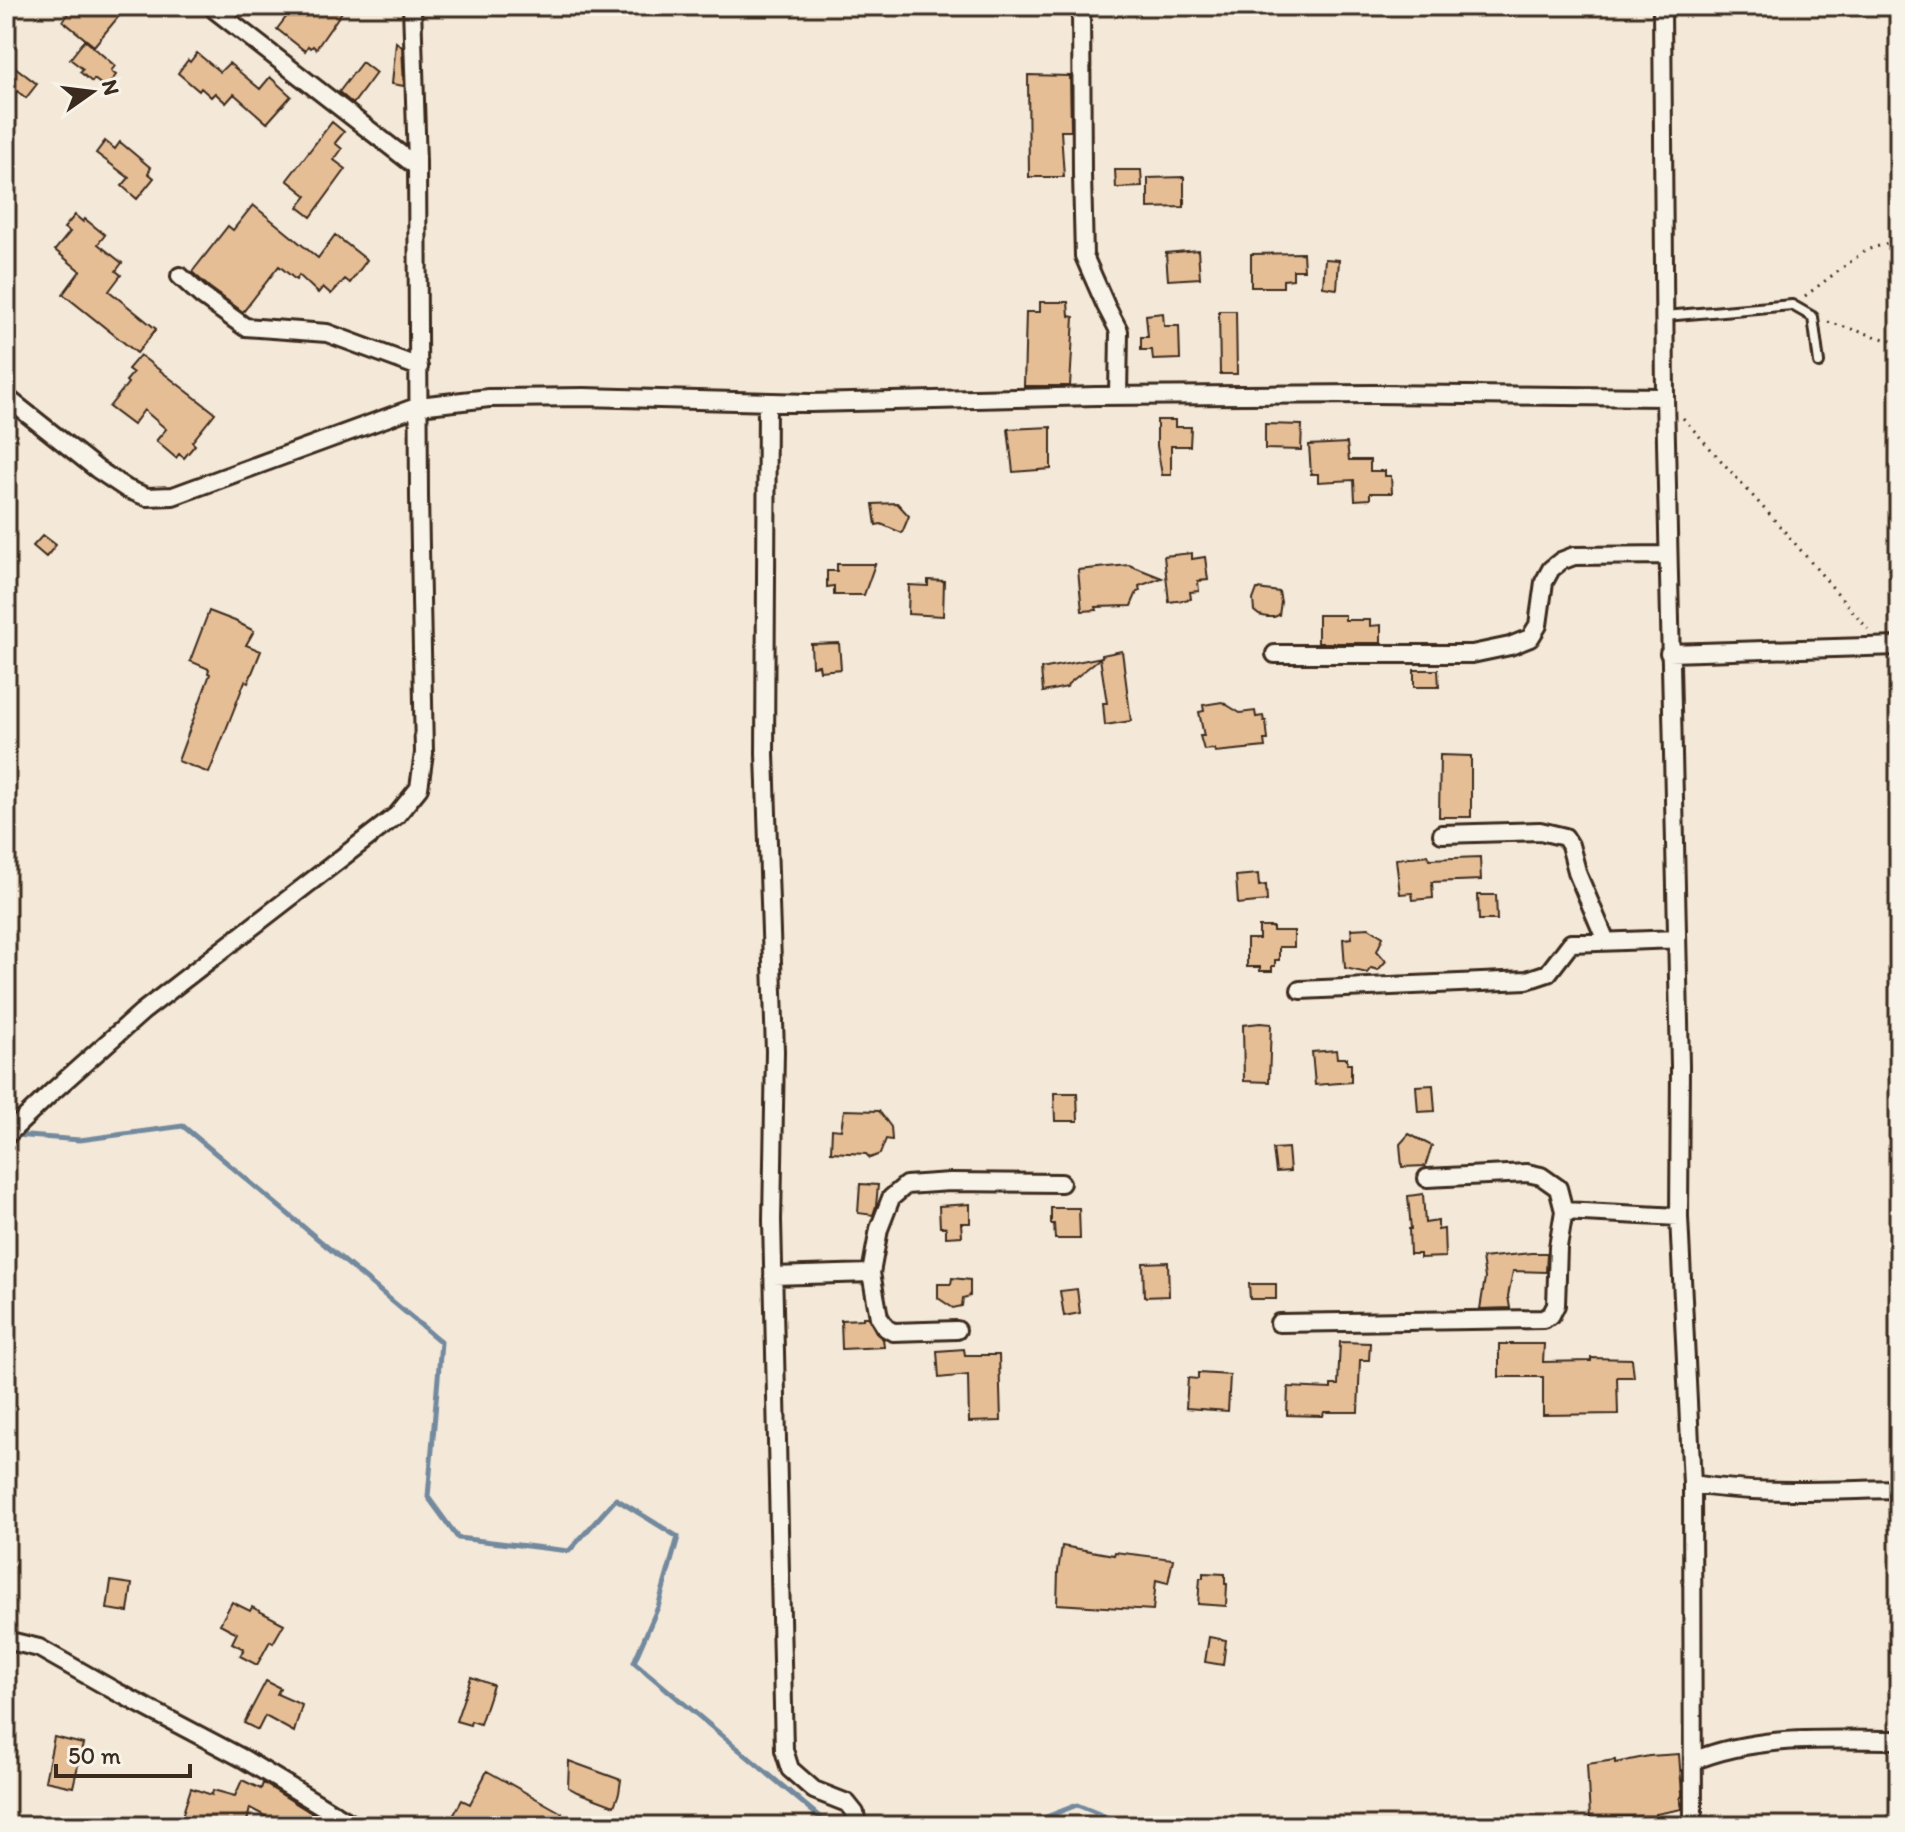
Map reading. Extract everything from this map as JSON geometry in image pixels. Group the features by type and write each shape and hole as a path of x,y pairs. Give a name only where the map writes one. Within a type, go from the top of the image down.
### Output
{"street":[{"path":"6,1136 142,1012 397,815 419,788 424,753 417,167 412,6"},
{"path":"1081,6 1084,256 1119,331 1118,396"},
{"path":"1662,6 1669,653 1680,1066 1679,1217 1692,1484 1693,1826"},
{"path":"215,10 417,167"},
{"path":"180,276 245,327 327,333 419,367"},
{"path":"6,397 97,469 127,489 147,497 173,496 419,406 489,398 584,397 810,403 1374,394 1665,397"},
{"path":"767,402 765,754 775,1051 772,1220 784,1750 790,1769 814,1790 847,1803 855,1813 857,1826"},
{"path":"1275,654 1472,654 1510,646 1530,638 1538,625 1544,582 1551,569 1561,561 1574,556 1668,555"},
{"path":"1669,653 1891,646"},
{"path":"1442,834 1540,831 1565,837 1606,941"},
{"path":"1300,990 1527,980 1548,973 1571,943 1677,939"},
{"path":"1279,1323 1543,1319 1551,1315 1556,1305 1558,1247 1564,1211 1558,1188 1541,1176 1527,1173 1427,1178"},
{"path":"957,1330 893,1332 879,1317 871,1273 879,1229 891,1198 906,1185 950,1182 1061,1183"},
{"path":"1564,1211 1679,1217"},
{"path":"773,1276 871,1273"},
{"path":"1692,1484 1725,1490 1757,1491 1899,1489"},
{"path":"6,1640 39,1648 244,1759 355,1826"},
{"path":"1693,1761 1716,1752 1760,1743 1899,1740"}],"lane":[{"path":"1664,317 1792,305 1813,317 1819,363"}],"path":[{"path":"1792,305 1866,250 1899,240"},
{"path":"1813,317 1899,346"},
{"path":"1665,397 1891,646"}],"building":[{"path":"75,6 108,6 120,15 94,46 63,21"},
{"path":"308,6 346,6 316,49 308,46 305,51 277,29 294,7 302,14"},
{"path":"85,40 115,66 111,71 116,75 106,88 94,79 92,82 80,72 83,69 70,59"},
{"path":"396,42 402,47 404,86 392,84"},
{"path":"197,53 220,72 229,63 260,89 270,77 291,96 267,123 234,94 226,103 215,93 211,97 201,88 199,91 178,73"},
{"path":"6,60 37,84 26,98 17,91 6,107"},
{"path":"362,62 376,73 353,104 339,92"},
{"path":"1028,75 1070,76 1071,131 1061,131 1064,177 1029,177"},
{"path":"332,122 344,132 335,143 342,149 334,160 346,169 311,217 298,207 307,196 287,180"},
{"path":"105,141 115,149 120,142 151,168 148,173 154,178 137,199 122,186 129,178 96,153"},
{"path":"1115,170 1141,170 1142,187 1116,188"},
{"path":"1184,177 1184,207 1148,208 1148,178"},
{"path":"253,205 318,258 335,235 367,260 350,283 345,279 331,294 323,287 318,293 299,275 296,280 279,266 243,312 192,272 228,226 233,230"},
{"path":"75,215 105,235 98,244 122,263 116,271 121,275 109,291 156,329 137,353 63,294 80,271 55,250 70,232 64,228"},
{"path":"1198,250 1200,278 1168,280 1166,253"},
{"path":"1303,253 1304,270 1293,270 1293,279 1283,280 1283,287 1251,287 1251,254"},
{"path":"1325,259 1339,260 1337,289 1323,287"},
{"path":"1040,302 1068,302 1069,316 1074,317 1070,386 1024,386 1026,312 1040,312"},
{"path":"1219,311 1236,311 1237,374 1220,374"},
{"path":"1163,313 1164,326 1179,326 1180,359 1153,360 1152,350 1141,350 1141,337 1148,337 1146,315"},
{"path":"140,355 215,413 192,442 195,445 184,458 179,454 176,458 156,441 166,429 144,410 133,425 109,407 128,383 126,381 133,373 128,369"},
{"path":"1157,420 1175,420 1175,427 1191,427 1190,446 1171,446 1171,475 1162,475"},
{"path":"1265,424 1302,425 1301,450 1265,449"},
{"path":"1051,427 1051,469 1013,472 1008,429"},
{"path":"1347,443 1349,460 1370,460 1370,471 1385,471 1385,476 1391,476 1392,493 1370,493 1370,499 1355,500 1354,480 1318,482 1318,474 1311,474 1309,445"},
{"path":"897,503 909,516 902,533 881,524 876,525 873,504"},
{"path":"43,535 56,545 46,557 33,546"},
{"path":"1192,553 1192,559 1205,557 1208,580 1198,581 1199,591 1190,592 1191,599 1169,602 1164,556"},
{"path":"837,564 875,564 864,595 834,595 834,586 827,587 827,571 837,571"},
{"path":"1129,565 1162,578 1139,586 1140,591 1131,606 1096,607 1097,610 1082,611 1078,570"},
{"path":"928,580 944,581 943,616 908,614 909,585 928,586"},
{"path":"1257,589 1279,592 1279,615 1267,617 1254,611 1253,600"},
{"path":"209,611 254,631 246,645 261,651 248,683 245,681 209,773 178,761 210,674 209,669 190,661"},
{"path":"1318,615 1345,615 1345,620 1370,620 1370,626 1381,625 1381,643 1318,643"},
{"path":"839,643 841,669 820,671 819,665 812,666 811,644"},
{"path":"1122,651 1131,721 1105,725 1103,703 1107,703 1100,658 1067,687 1043,692 1041,669"},
{"path":"1414,670 1438,670 1439,687 1414,687"},
{"path":"1222,702 1240,713 1255,711 1256,717 1263,716 1268,740 1264,740 1265,747 1215,752 1214,749 1204,750 1199,712 1204,711 1203,705"},
{"path":"1440,755 1471,756 1471,817 1439,817"},
{"path":"1428,855 1429,859 1480,857 1481,880 1432,882 1433,898 1413,900 1412,893 1400,894 1396,859"},
{"path":"1258,874 1259,886 1266,885 1267,901 1238,904 1236,876"},
{"path":"1478,895 1496,895 1497,920 1479,920"},
{"path":"1259,927 1294,931 1294,947 1279,947 1279,960 1275,960 1272,971 1247,967 1247,939 1259,939"},
{"path":"1369,928 1383,937 1377,951 1386,961 1378,970 1371,968 1367,973 1345,968 1343,939 1352,938 1351,929"},
{"path":"1271,1024 1269,1082 1244,1081 1243,1025"},
{"path":"1336,1050 1337,1058 1347,1058 1347,1064 1351,1064 1351,1082 1315,1085 1312,1052"},
{"path":"1433,1085 1435,1111 1418,1112 1416,1086"},
{"path":"1054,1093 1077,1093 1078,1121 1055,1121"},
{"path":"844,1110 879,1111 891,1127 892,1140 886,1139 880,1154 870,1158 866,1154 831,1152 832,1129 841,1130"},
{"path":"1409,1134 1432,1146 1425,1166 1402,1167 1400,1144"},
{"path":"1288,1148 1290,1171 1276,1172 1273,1149"},
{"path":"860,1184 878,1185 873,1215 858,1213"},
{"path":"1423,1194 1425,1223 1438,1221 1438,1230 1444,1229 1445,1257 1420,1258 1420,1254 1410,1254 1408,1196"},
{"path":"970,1204 970,1223 961,1223 962,1236 946,1237 946,1227 940,1227 939,1206"},
{"path":"1051,1208 1079,1208 1080,1239 1055,1239"},
{"path":"1547,1253 1546,1272 1513,1271 1508,1296 1510,1308 1480,1309 1485,1278 1482,1258"},
{"path":"1168,1262 1169,1296 1144,1297 1143,1263"},
{"path":"952,1278 970,1280 970,1296 963,1298 962,1306 953,1308 938,1298 938,1284 951,1284"},
{"path":"1249,1284 1276,1284 1276,1299 1250,1299"},
{"path":"1077,1289 1080,1313 1064,1316 1060,1291"},
{"path":"868,1317 883,1339 884,1347 842,1349 841,1320"},
{"path":"1340,1342 1370,1343 1369,1360 1360,1360 1358,1412 1324,1412 1323,1416 1287,1415 1288,1387 1331,1389 1331,1385 1338,1385"},
{"path":"1499,1344 1544,1344 1543,1362 1632,1359 1634,1377 1617,1377 1618,1414 1543,1415 1543,1377 1499,1377"},
{"path":"964,1349 965,1355 999,1355 1001,1421 969,1422 968,1375 939,1378 937,1351"},
{"path":"1198,1373 1230,1375 1228,1411 1186,1408 1188,1378 1198,1379"},
{"path":"1062,1546 1114,1555 1115,1552 1173,1559 1168,1583 1156,1580 1153,1610 1057,1604"},
{"path":"1203,1573 1225,1574 1226,1606 1198,1604"},
{"path":"111,1581 132,1584 128,1612 107,1609"},
{"path":"232,1602 250,1611 252,1607 284,1624 257,1665 240,1656 244,1649 232,1643 237,1633 220,1624"},
{"path":"1209,1637 1226,1640 1223,1665 1205,1662"},
{"path":"471,1677 493,1685 480,1724 471,1721 470,1725 456,1721"},
{"path":"266,1681 280,1688 277,1694 302,1705 294,1732 265,1716 258,1730 244,1723"},
{"path":"54,1737 83,1744 73,1787 45,1781"},
{"path":"1679,1754 1682,1809 1656,1816 1590,1818 1587,1764"},
{"path":"569,1761 621,1780 614,1806 568,1787"},
{"path":"487,1771 562,1813 554,1826 466,1826 452,1818 462,1800 470,1804"},
{"path":"242,1780 261,1789 263,1783 313,1814 307,1826 284,1826 250,1808 246,1826 179,1826 191,1788 212,1795 213,1790 235,1796"}],"waterway":[{"path":"15,1135 80,1140 183,1126 441,1342 428,1497 458,1538 569,1551 616,1499 678,1537 658,1607 634,1662 822,1819 852,1823"},
{"path":"1023,1826 1077,1805 1129,1826"},
{"path":"861,1824 879,1826"}]}
